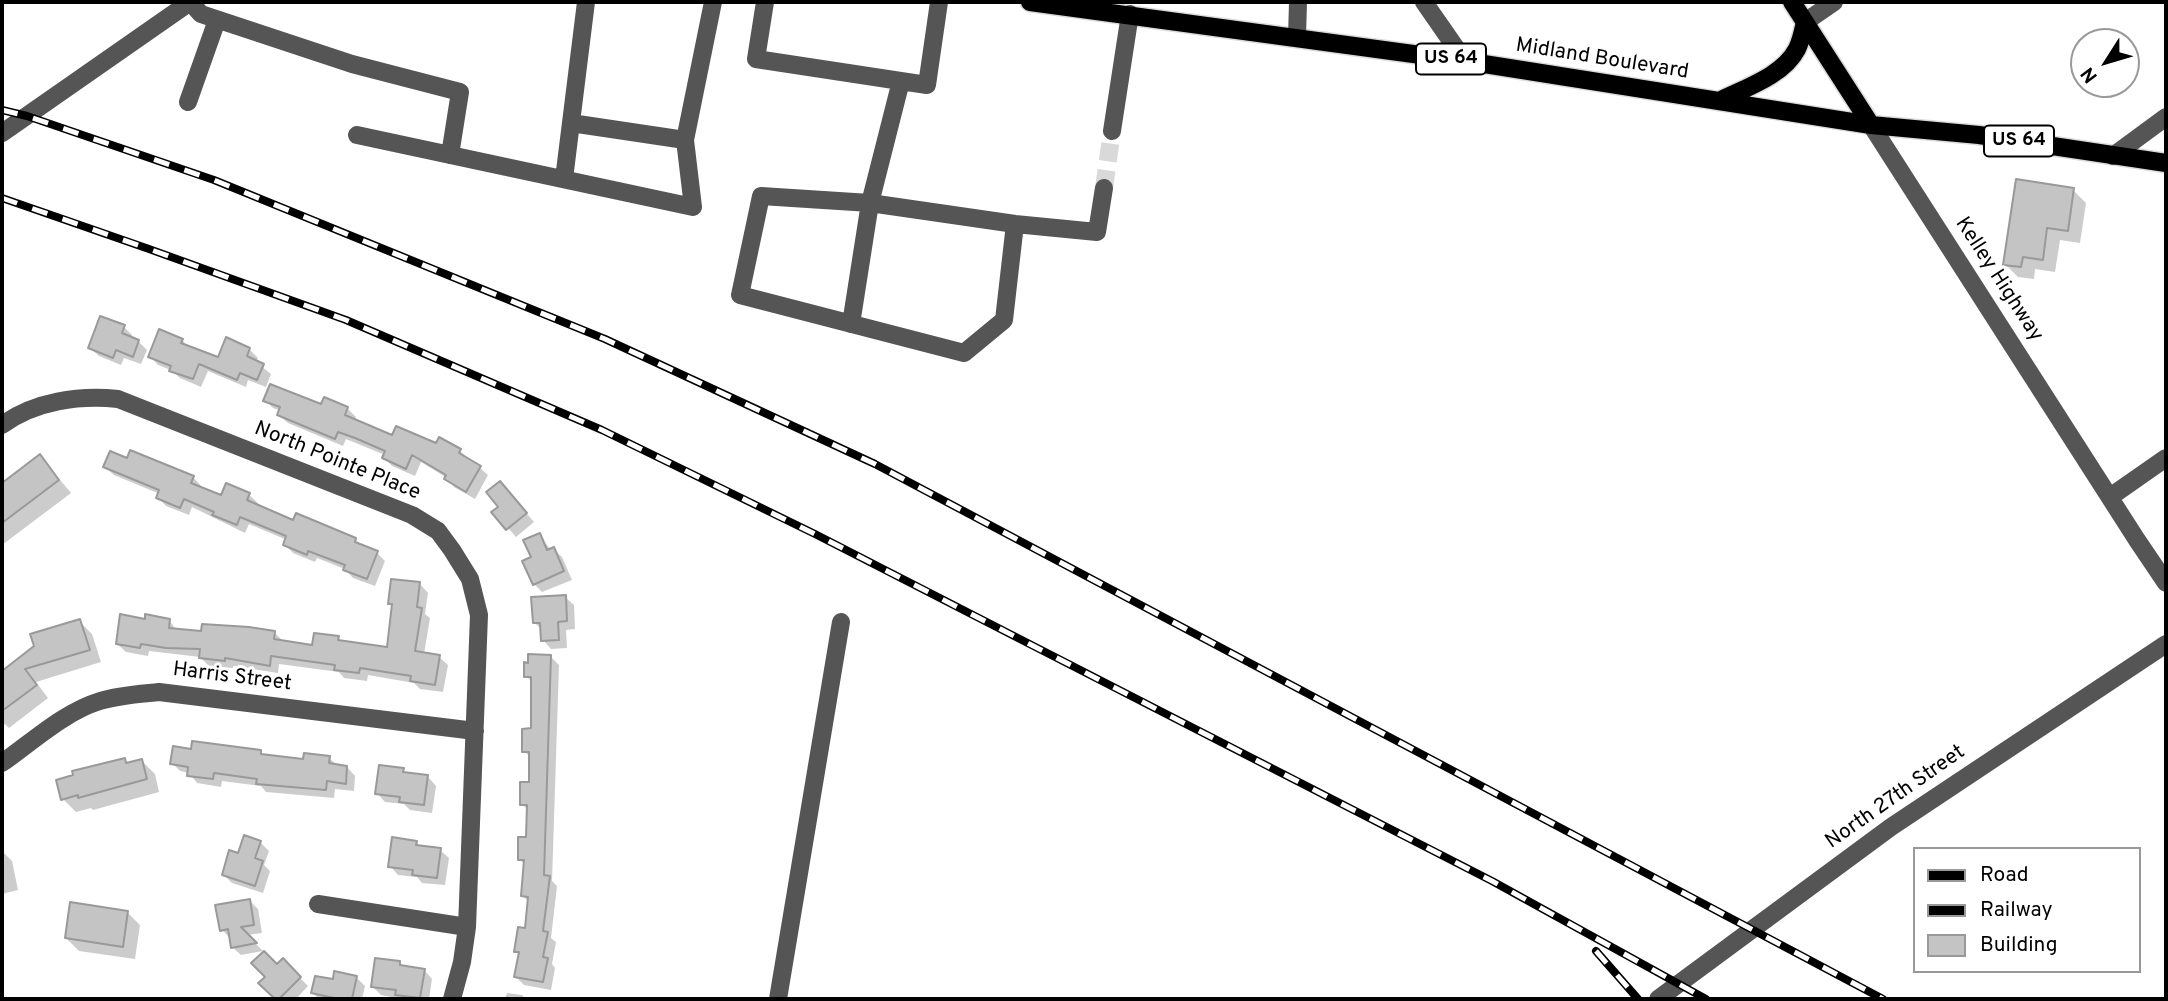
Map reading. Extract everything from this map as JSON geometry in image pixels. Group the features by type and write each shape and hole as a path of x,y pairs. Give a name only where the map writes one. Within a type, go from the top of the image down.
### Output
{"main road":[{"name":"Midland Boulevard","path":"1030,2 1465,61 1871,125 1979,135 2166,163"},
{"name":"Kelley Highway","path":"1792,2 1871,125"},
{"path":"1719,101 1782,67 1797,50 1805,22"}],"street":[{"path":"2,133 190,2 201,14 217,20 352,64 460,92 450,155"},
{"path":"564,179 586,2"},
{"path":"357,135 693,207 685,140 713,2"},
{"path":"765,2 756,59 927,85 939,2"},
{"path":"1297,37 1298,2"},
{"path":"1424,2 1465,61"},
{"path":"1805,22 1834,2"},
{"path":"1112,131 1130,14"},
{"path":"188,102 217,20"},
{"path":"851,324 870,203 901,82"},
{"path":"2113,156 2166,117"},
{"path":"571,123 685,140"},
{"name":"Kelley Highway","path":"1871,125 2166,583"},
{"path":"1015,224 1004,320 964,353 740,295 761,196 870,203 1015,224 1097,232 1104,188"},
{"name":"North Pointe Place","path":"2,425 32,409 58,401 95,397 118,399 412,515 438,531 470,579 479,615 467,926 462,962 452,999"},
{"path":"2110,498 2166,458"},
{"path":"778,999 841,622"},
{"name":"North 27th Street","path":"1658,999 1891,827 2166,644"},
{"name":"Harris Street","path":"2,763 61,721 97,702 127,695 159,692 475,731"},
{"path":"318,904 467,926"}],"building":[{"path":"2016,179 2074,188 2068,231 2047,228 2043,260 2023,257 2021,267 2003,265"},
{"path":"100,316 125,325 122,333 139,340 133,357 116,350 113,358 88,348"},
{"path":"159,329 183,339 181,343 218,357 226,337 250,348 247,356 264,364 257,380 240,373 237,380 199,364 193,379 169,371 171,366 148,357"},
{"path":"270,384 321,404 324,397 348,407 345,415 392,435 396,426 436,443 439,437 461,449 459,453 481,466 466,492 444,479 446,475 412,455 406,469 382,458 385,451 355,438 338,432 335,439 277,415 280,407 263,401"},
{"path":"130,450 194,476 191,483 221,495 226,483 250,493 247,500 293,520 296,513 356,538 355,542 378,551 367,579 343,570 345,565 308,551 307,555 283,545 286,536 240,517 237,525 184,499 180,508 156,498 159,490 103,467 110,451 127,458"},
{"path":"40,454 59,480 2,523 2,483"},
{"path":"500,481 527,513 506,530 491,512 498,507 486,492"},
{"path":"540,533 547,550 554,547 564,571 533,585 522,561 531,557 523,540"},
{"path":"391,579 420,582 417,607 422,608 415,651 440,655 435,685 410,681 411,676 360,668 359,673 334,670 335,665 271,656 270,666 225,658 225,661 199,658 200,649 141,644 140,648 116,644 120,614 145,619 145,614 170,619 169,628 201,631 202,624 249,627 275,631 274,639 312,645 314,633 339,636 338,640 387,647 392,604 388,604"},
{"path":"566,595 567,621 558,622 559,640 541,641 540,623 533,623 531,597"},
{"path":"80,619 90,650 25,669 37,685 2,711 2,671 34,646 30,634"},
{"path":"528,654 551,655 544,875 550,876 543,931 548,932 543,957 548,958 543,982 514,977 519,952 514,952 518,927 525,928 528,897 521,896 524,860 518,860 518,837 526,837 527,805 520,805 520,782 529,782 529,752 522,752 522,729 531,728 531,677 524,677 524,662 528,663"},
{"path":"192,741 261,750 261,754 303,759 304,753 330,756 329,763 347,766 346,784 327,781 326,790 256,784 257,779 214,773 213,779 187,776 188,767 170,764 173,746 191,749"},
{"path":"125,758 126,763 142,759 147,779 61,800 56,780 73,775 72,771"},
{"path":"379,765 428,775 424,805 399,802 400,797 375,794"},
{"path":"244,835 261,841 255,858 263,861 255,886 222,875 229,850 238,853"},
{"path":"392,837 417,841 416,845 441,848 437,878 412,875 413,870 388,867"},
{"path":"250,899 254,925 241,927 257,943 231,948 228,929 220,931 215,905"},
{"path":"70,902 128,911 123,947 65,938"},
{"path":"264,951 277,964 283,958 301,977 279,999 275,999 258,983 265,977 251,963"},
{"path":"375,958 400,961 400,965 425,969 420,998 395,995 396,990 371,987"},
{"path":"334,971 357,976 352,999 311,993 315,976 333,979"}],"tunnel":[{"path":"1104,188 1112,131"}],"railway":[{"path":"2,110 27,116 214,180 605,339 875,464 1883,999"},
{"path":"2,198 346,320 602,430 815,534 1492,881 1706,999"},
{"path":"1596,951 1638,999"}]}
